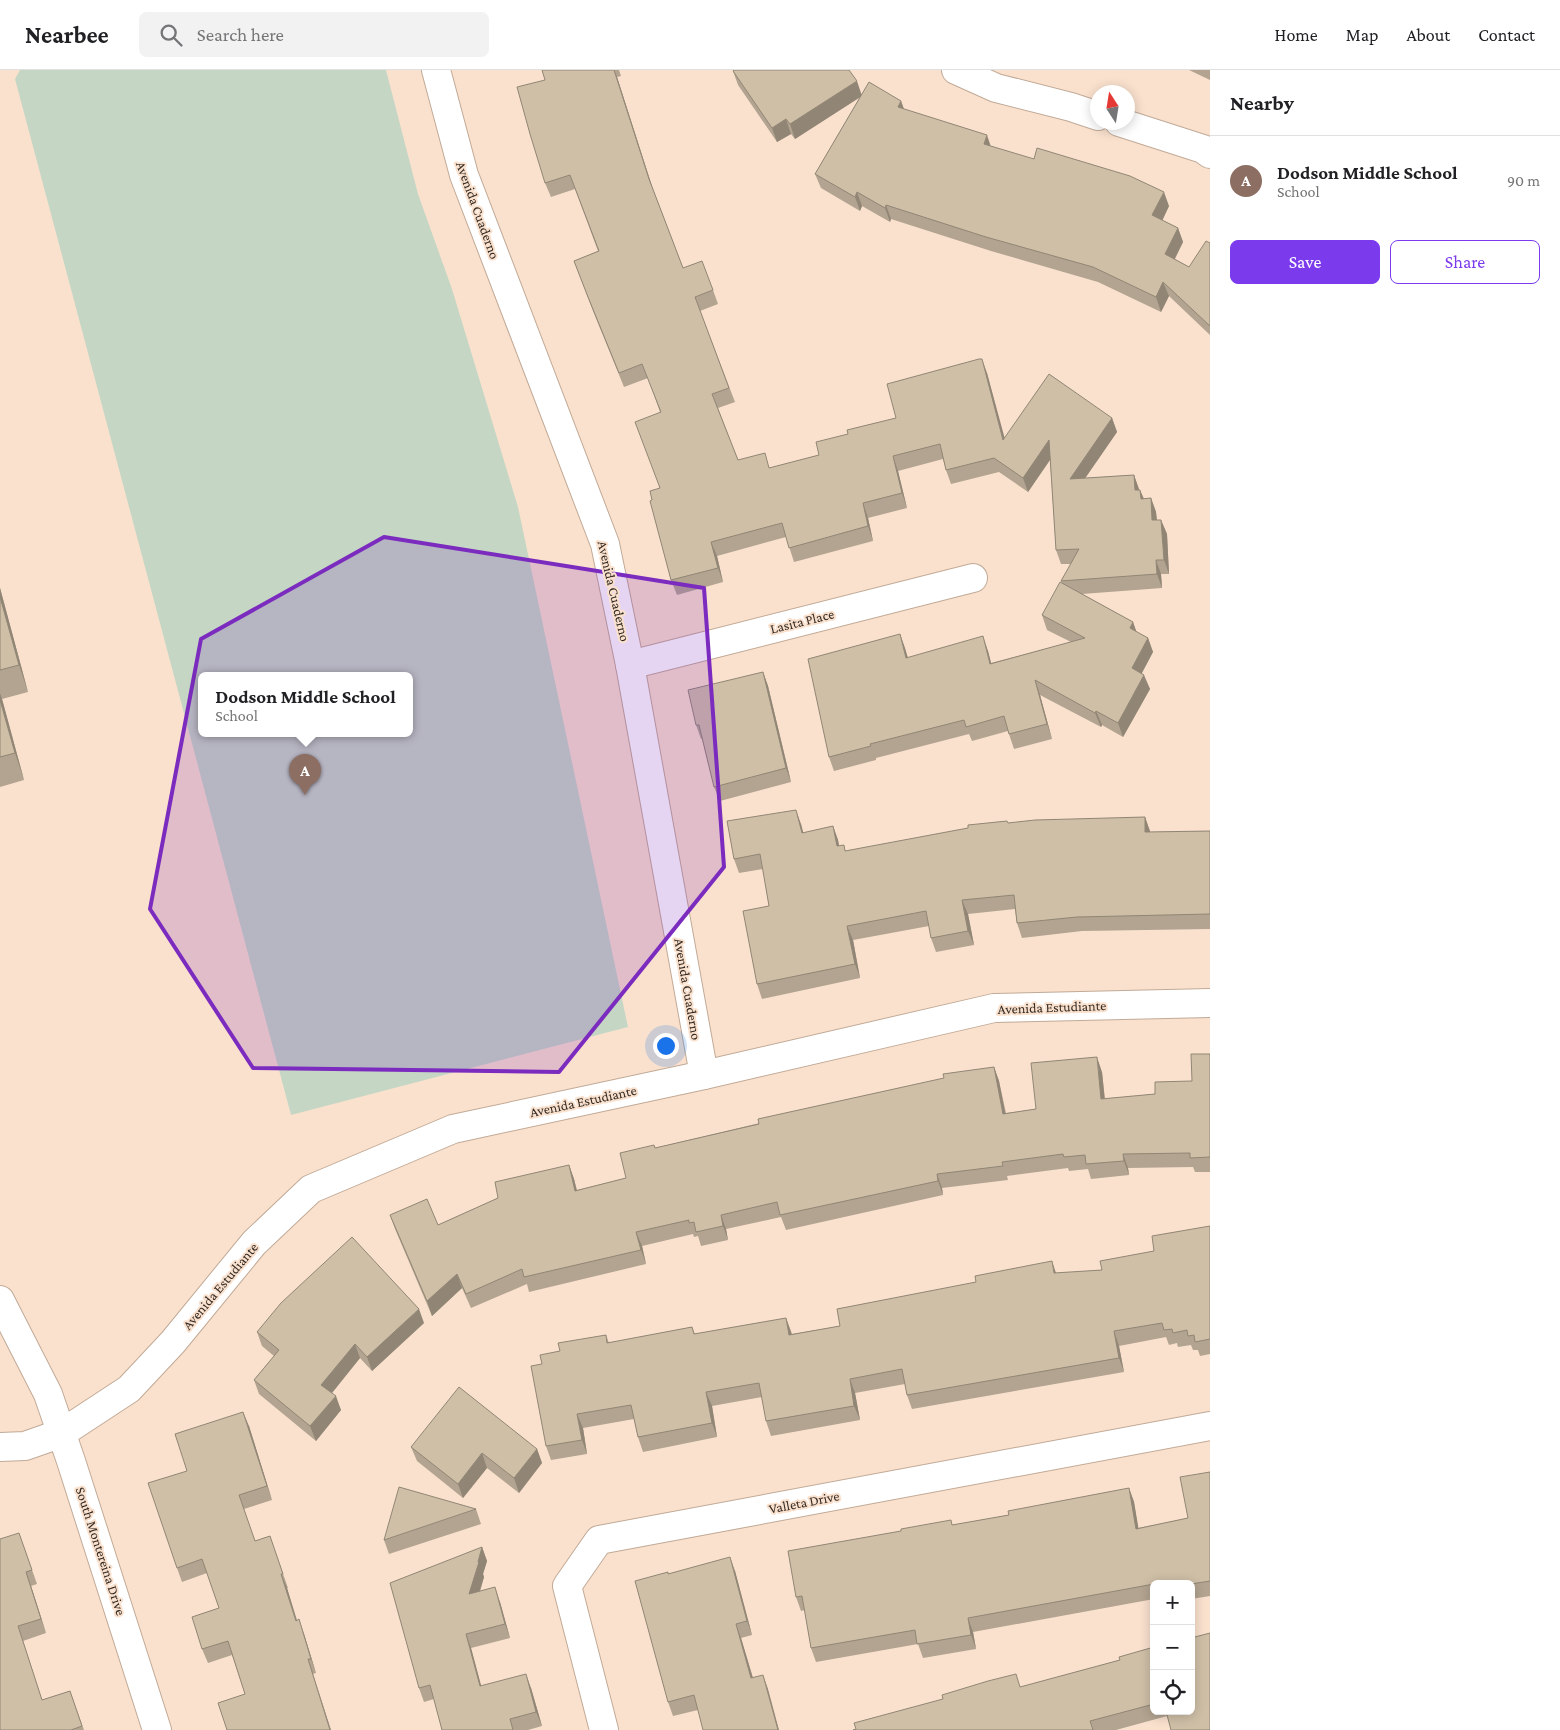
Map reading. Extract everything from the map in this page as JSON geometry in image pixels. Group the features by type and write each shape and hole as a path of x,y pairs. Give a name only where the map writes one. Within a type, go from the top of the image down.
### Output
{"street":[{"name":"Avenida Cuaderno","path":"436,70 464,175 605,544 630,665 704,1075"},
{"path":"956,70 996,88 1090,113"},
{"path":"1135,127 1204,150 1210,154"},
{"name":"Lasita Place","path":"630,665 973,578"},
{"name":"Avenida Estudiante","path":"62,1433 129,1389 173,1342 254,1244 312,1189 453,1129 704,1075 994,1008 1210,1004"},
{"name":"South Montereina Drive","path":"0,1300 48,1394 158,1730"},
{"name":"Valleta Drive","path":"604,1730 567,1586 599,1540 1210,1426"},
{"path":"0,1447 25,1446 62,1433"}],"highlighted area":[{"path":"384,537 704,588 724,867 559,1072 253,1068 150,909 201,639"}],"green space":[{"path":"20,70 386,70 418,194 452,289 518,507 628,1027 291,1115 15,79"}],"building":[{"path":"542,70 614,70 649,179 683,268 702,261 713,290 695,297 729,388 712,394 738,460 765,453 769,468 819,455 816,442 848,434 847,430 896,418 887,384 979,359 982,359 1003,440 1049,374 1112,418 1070,479 1134,475 1135,490 1140,490 1141,499 1151,498 1152,520 1161,520 1164,560 1156,560 1157,574 1061,581 1079,549 1056,550 1049,440 1023,478 994,458 946,470 940,444 893,456 902,493 863,503 868,526 789,548 782,523 711,542 718,568 671,580 650,501 652,500 650,491 660,488 635,422 661,412 642,364 619,373 574,261 599,251 570,175 545,183 517,87 545,80"},
{"path":"734,70 849,70 857,81 790,124 786,119 772,128"},
{"path":"869,82 901,101 898,107 987,135 984,144 1034,159 1037,148 1130,176 1164,192 1152,215 1178,228 1165,254 1189,267 1206,241 1210,243 1210,326 1163,282 1156,297 1093,267 986,237 886,205 885,208 857,192 855,197 815,174"},
{"path":"1060,582 1133,622 1130,628 1148,638 1132,668 1144,675 1118,723 1096,711 1095,713 1035,680 1047,724 1009,734 1004,716 966,727 964,720 870,744 871,746 829,757 808,659 900,634 906,658 983,636 990,664 1085,638 1042,615"},
{"path":"0,597 19,665 0,670"},
{"path":"763,672 786,768 714,787 699,725 696,725 688,690"},
{"path":"0,700 15,753 0,757"},
{"path":"796,810 802,833 833,826 837,846 844,845 845,851 968,828 968,825 1007,821 1008,823 1035,820 1145,817 1145,832 1210,831 1210,914 1077,917 1017,923 1014,895 962,900 968,931 931,938 926,911 847,926 855,964 757,984 743,911 769,906 760,854 734,859 727,821"},
{"path":"1191,1054 1210,1054 1210,1157 1190,1158 1190,1153 1123,1154 1124,1161 1086,1164 1085,1155 1064,1157 1063,1154 1002,1162 1003,1166 937,1174 938,1181 780,1215 777,1202 721,1215 723,1226 696,1232 694,1222 689,1223 689,1220 636,1232 641,1250 524,1277 522,1269 466,1294 457,1274 427,1301 390,1215 427,1199 438,1225 498,1198 495,1182 569,1165 575,1191 626,1178 620,1153 654,1145 655,1148 759,1124 758,1119 944,1078 943,1074 994,1067 1003,1114 1036,1109 1031,1063 1097,1057 1101,1099 1155,1094 1155,1082 1192,1081"},
{"path":"1210,1226 1210,1339 1195,1342 1194,1335 1188,1336 1187,1330 1173,1333 1172,1329 1164,1330 1162,1323 1114,1331 1119,1358 907,1395 902,1369 850,1379 854,1406 766,1421 759,1383 706,1392 712,1423 638,1437 631,1405 577,1414 582,1440 546,1446 531,1366 542,1364 540,1355 560,1351 558,1343 606,1335 607,1343 692,1327 694,1334 786,1318 789,1335 840,1326 837,1309 976,1282 975,1276 1052,1261 1054,1273 1102,1270 1100,1261 1154,1251 1152,1236"},
{"path":"352,1237 419,1309 367,1357 355,1344 321,1385 336,1396 310,1426 254,1380 279,1350 257,1332 281,1303"},
{"path":"459,1387 537,1449 514,1478 482,1453 458,1484 411,1447"},
{"path":"243,1412 267,1486 239,1495 255,1541 270,1536 296,1621 299,1619 311,1659 308,1659 330,1730 227,1730 218,1703 245,1694 228,1641 202,1649 192,1617 219,1608 202,1559 177,1568 148,1483 187,1471 175,1434"},
{"path":"1210,1472 1210,1581 1195,1583 1195,1580 1150,1580 1150,1585 968,1618 971,1635 917,1644 915,1630 811,1648 802,1596 796,1597 788,1551 951,1520 952,1525 1009,1515 1008,1511 1129,1488 1136,1529 1188,1518 1180,1477"},
{"path":"399,1487 476,1509 384,1540"},
{"path":"19,1533 32,1570 26,1572 41,1619 18,1626 42,1700 70,1691 82,1726 71,1730 0,1730 0,1539"},
{"path":"482,1547 469,1594 495,1587 505,1624 466,1634 480,1686 526,1674 536,1712 510,1719 513,1730 442,1730 430,1685 419,1688 390,1583"},
{"path":"730,1557 747,1621 736,1624 751,1678 763,1675 778,1730 703,1730 694,1695 668,1702 635,1581"},
{"path":"1210,1633 1210,1730 1171,1730 1167,1715 1195,1715 1195,1637"},
{"path":"1150,1648 1150,1705 1090,1721 1093,1730 853,1730 856,1729 854,1723 943,1699 942,1695 988,1681 1016,1674 1020,1687 1120,1660 1119,1657"}],"place":[{"name":"Dodson Middle School","path":"305,795"}]}
